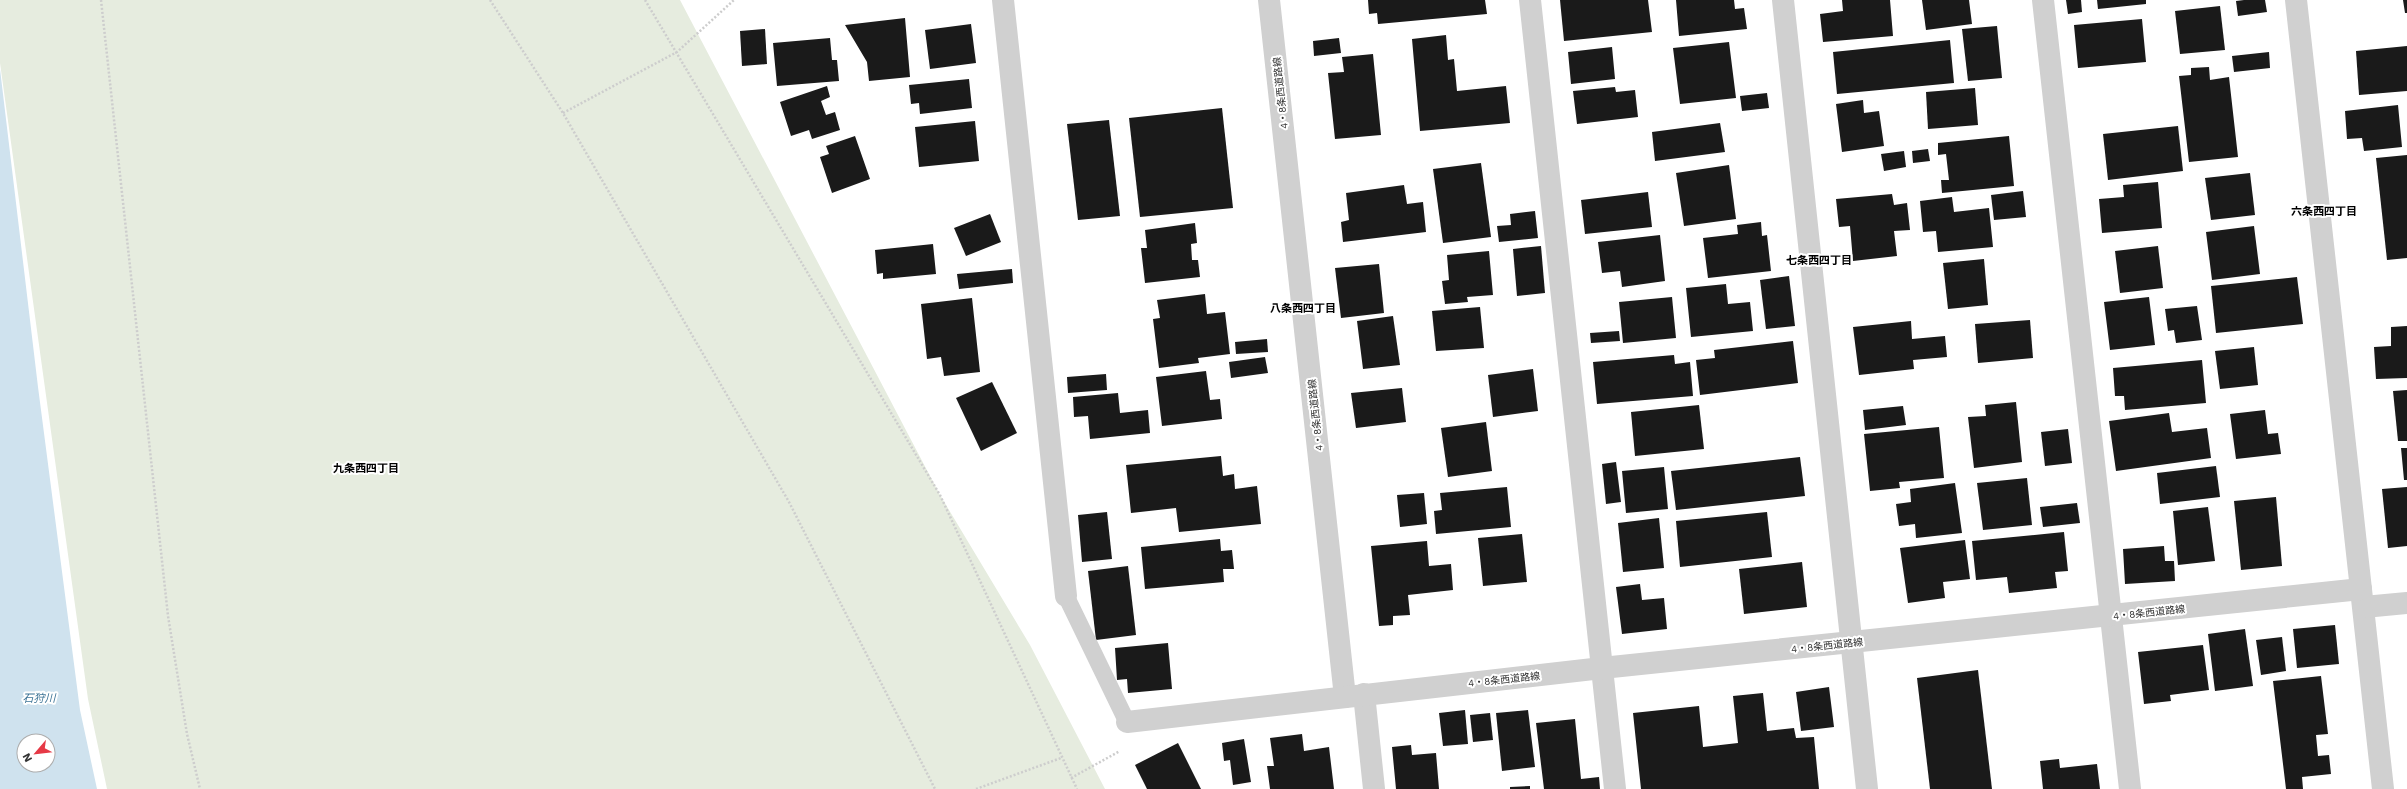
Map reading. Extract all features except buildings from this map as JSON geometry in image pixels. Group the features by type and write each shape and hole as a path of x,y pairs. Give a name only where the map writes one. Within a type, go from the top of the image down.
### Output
{"street":[{"path":"1003,0 1066,596"},
{"name":"4・8条西道路線","path":"1269,0 1355,696 1602,668 2111,616 2363,598 2407,603"},
{"path":"1530,0 1615,789"},
{"path":"1783,0 1867,789"},
{"path":"2043,0 2130,789"},
{"path":"2296,0 2383,789"},
{"path":"1127,722 1355,696 1374,789"}],"lane":[{"path":"1066,596 1127,722"}],"path":[{"path":"101,0 168,616 187,734 200,789"},
{"path":"490,0 563,112 789,502 935,789"},
{"path":"644,0 678,52 940,495 1061,758 1077,789"},
{"path":"563,112 678,52 734,0"},
{"path":"1071,778 1124,749"},
{"path":"976,789 1061,758"}],"shaded area":[{"path":"0,0 680,0 940,495 1030,645 1105,789 107,789 88,699 0,63"}],"water":[{"name":"石狩川","path":"0,69 38,387 80,710 97,789 0,789"}],"district":[{"name":"六条西四丁目","path":"2324,211"},
{"name":"七条西四丁目","path":"1819,260"},
{"name":"八条西四丁目","path":"1303,308"},
{"name":"九条西四丁目","path":"366,468"}]}
